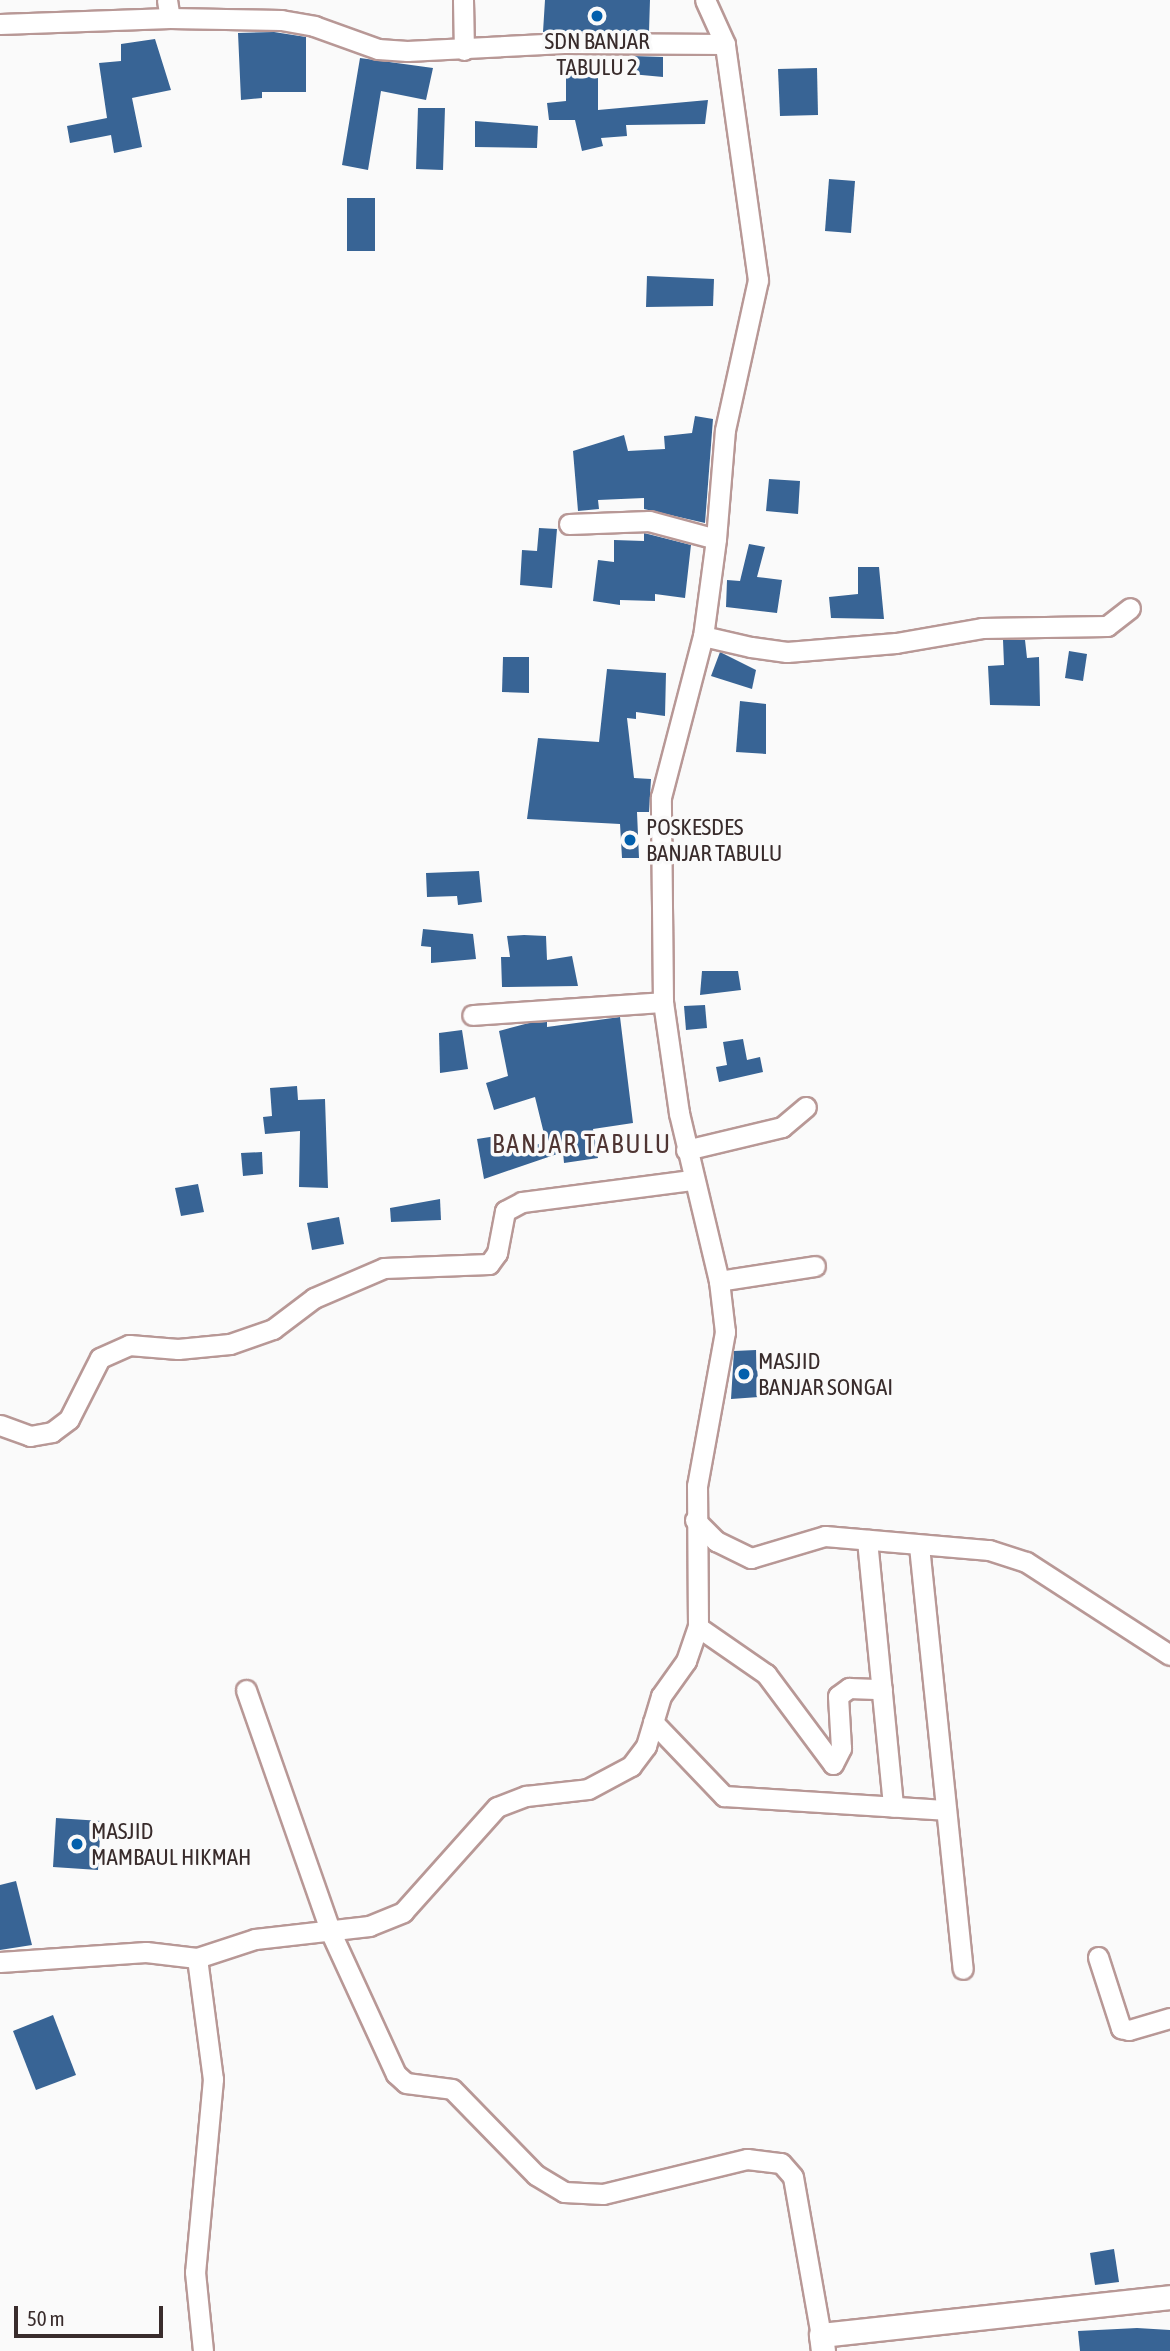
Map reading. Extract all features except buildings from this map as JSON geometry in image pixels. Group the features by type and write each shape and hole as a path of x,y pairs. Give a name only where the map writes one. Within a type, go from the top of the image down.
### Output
{"street":[{"path":"463,0 464,50"},
{"path":"0,1962 146,1952 197,1958 256,1940 331,1933 403,1912 497,1807 526,1796 577,1793 631,1766 646,1746 653,1722 698,1627 695,1520 725,1332 719,1281 692,1180 663,1002 661,797 703,636 716,539 725,430 758,280 725,44 705,0"},
{"path":"0,24 169,9 281,20 314,26 378,49 464,50 725,44"},
{"path":"569,524 649,521 716,539"},
{"path":"703,636 787,652 896,643 982,628 1107,626 1130,608"},
{"path":"472,1015 663,1002"},
{"path":"687,1150 782,1127 806,1107"},
{"path":"0,1425 30,1436 52,1432 69,1419 100,1358 129,1345 178,1349 230,1344 273,1329 314,1298 384,1268 489,1264 497,1253 505,1211 522,1202 692,1180"},
{"path":"719,1281 815,1266"},
{"path":"695,1520 716,1541 751,1558 770,1556 809,1536 989,1550 1026,1562 1170,1655"},
{"path":"867,1540 893,1807"},
{"path":"919,1546 963,1969"},
{"path":"698,1627 766,1674 833,1764 841,1748 838,1696 849,1688 882,1689"},
{"path":"246,1690 331,1933 396,2074 406,2083 452,2089 536,2175 564,2192 603,2194 747,2159 781,2163 793,2177 822,2343 1170,2297"},
{"path":"653,1722 724,1796 945,1810"},
{"path":"1098,1956 1121,2028 1129,2030 1170,2018"},
{"path":"197,1958 213,2079 194,2272 203,2351"}],"place":[{"name":"SDN BANJAR TABULU 2","path":"597,16"},
{"name":"POSKESDES BANJAR TABULU","path":"630,840"},
{"name":"MASJID BANJAR SONGAI","path":"744,1374"},
{"name":"MASJID MAMBAUL HIKMAH","path":"77,1844"}],"district":[{"name":"BANJAR TABULU","path":"582,1145"}]}
